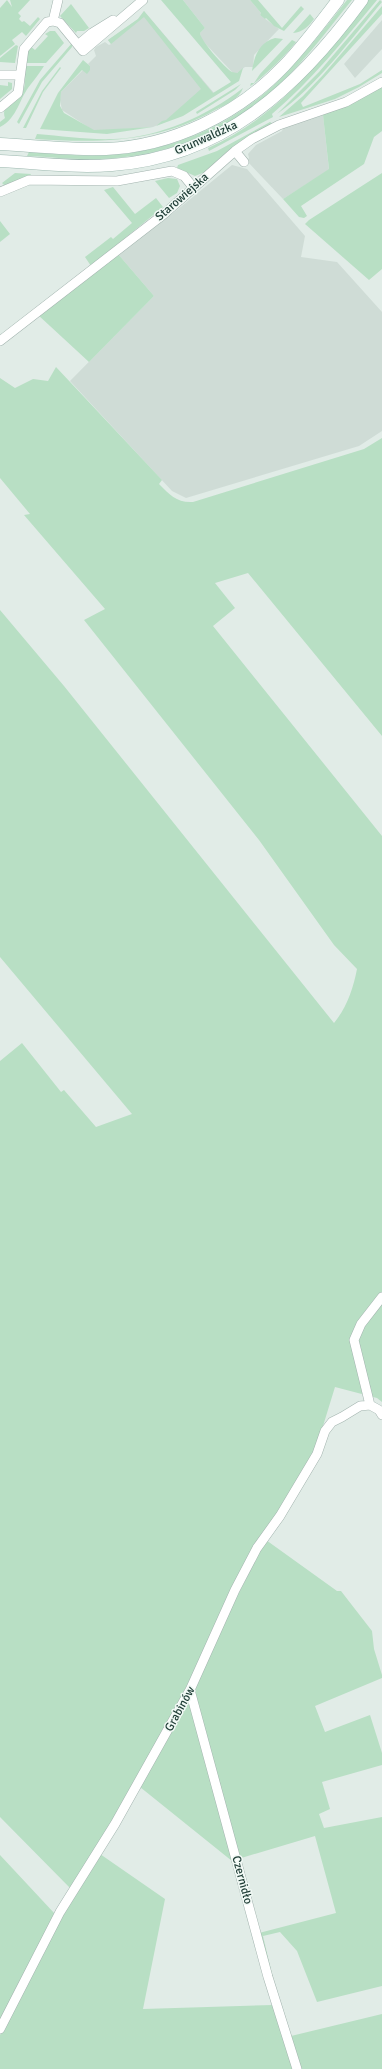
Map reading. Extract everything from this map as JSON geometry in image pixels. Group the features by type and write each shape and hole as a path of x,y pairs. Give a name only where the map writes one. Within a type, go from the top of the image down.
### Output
{"main road":[{"name":"Grunwaldzka","path":"0,144 108,148 146,144 193,128 233,108 269,81 288,61 338,0"},
{"name":"Grunwaldzka","path":"0,160 89,166 117,165 166,156 206,141 248,118 280,94 312,60 362,0"}],"street":[{"path":"53,21 58,0"},
{"path":"0,108 18,92 25,46 45,23 53,21 61,24 81,48 92,32 135,6 142,0"},
{"path":"0,75 20,75"},
{"name":"Starowiejska","path":"0,342 164,214 235,151 276,127 346,102 382,82"},
{"path":"235,151 244,162"},
{"name":"Grunwaldzka","path":"2,191 29,180 117,181 172,171 181,174 193,187"},
{"path":"382,1297 361,1324 354,1340 370,1405 379,1410 382,1415"},
{"name":"Grabinów","path":"0,2029 60,1912 115,1824 190,1690 235,1590 257,1548 280,1516 317,1454 325,1431 332,1422 360,1406 370,1405"},
{"name":"Czernidło","path":"190,1690 268,1977 297,2069"}],"shaded area":[{"path":"183,0 250,0 261,13 260,15 279,29 254,55 253,67 245,67 237,73 233,73 201,39 200,33 205,28"},
{"path":"144,11 214,93 182,115 153,127 94,131 62,110 60,100 61,92 83,70 90,66 88,64 96,56 94,50 96,47 105,42 109,45 111,44 108,40 138,19"},
{"path":"382,20 382,49 355,78 344,64"},
{"path":"323,115 329,170 283,199 247,161 249,158 248,154 256,145 282,131 283,128"},
{"path":"232,165 247,169 305,236 301,257 337,262 382,312 382,431 359,446 186,498 172,491 70,381 154,296 118,254 172,214"}],"green space":[{"path":"7,0 12,7 10,0 30,0 18,13 21,16 19,19 22,22 24,21 30,26 38,17 40,19 26,36 22,32 12,40 15,44 0,56 0,8"},
{"path":"161,0 183,0 205,28 200,33 201,37 213,54 232,72 237,73 243,68 239,81 183,116 156,126 162,121 166,120 201,89 144,17 111,44 108,40 138,19 144,11 213,93 231,82"},
{"path":"250,0 258,0 282,28 301,6 304,9 284,31 274,26 266,18 265,19 260,15 261,13"},
{"path":"347,0 352,0 318,43 281,83 262,100 242,114 198,138 150,153 125,157 73,159 27,156 29,152 91,156 134,152 157,148 201,133 242,110 278,81 305,52"},
{"path":"368,0 377,0 314,74 272,114 273,117 209,151 208,148 234,134 278,103 315,65"},
{"path":"380,0 382,2 320,76 292,103 277,114 319,72"},
{"path":"71,4 89,28 84,31 77,31 76,33 60,16"},
{"path":"382,6 382,14 301,103 303,107 360,84 382,70 382,73 335,99 279,117 303,96 323,75"},
{"path":"310,14 314,19 310,24 303,30 293,33"},
{"path":"50,31 55,31 64,43 46,63 25,63 26,54 30,46 35,50 48,36 45,34"},
{"path":"275,38 283,39 252,71 254,60 258,51 265,43"},
{"path":"292,40 296,42 286,54 270,70 252,85 250,86 251,83 254,83 260,74"},
{"path":"72,43 72,47 42,82 19,124 17,122 40,80"},
{"path":"16,45 18,46 15,63 0,62 0,58"},
{"path":"83,60 90,66 90,70 87,74 82,70 61,92 60,106 64,113 94,130 153,127 107,134 40,129 58,93"},
{"path":"25,66 44,66 27,89 15,113 0,127 0,122 5,118 5,110 23,91 25,82"},
{"path":"60,67 61,68 43,92 26,128 23,128 42,91"},
{"path":"8,82 12,83 12,89 0,99 0,85 8,86"},
{"path":"241,84 235,90 197,114 196,112"},
{"path":"382,86 382,131 374,137 364,164 301,206 307,216 304,218 299,217 283,199 329,169 323,115"},
{"path":"243,88 232,101 223,106 193,121 150,135 128,138 105,140 82,141 35,139 37,134 114,139 148,134 166,129 198,116 214,108"},
{"path":"270,122 273,124 230,149 205,172 195,176 177,168 178,165 217,151"},
{"path":"15,173 31,174 30,176 4,185 2,183"},
{"path":"382,173 382,269 369,280 305,224"},
{"path":"168,178 177,179 180,186 177,193 169,198 155,181"},
{"path":"113,187 135,214 156,198 163,207 91,266 85,257 111,237 113,239 132,223 104,190"},
{"path":"0,221 10,234 0,242"},
{"path":"118,254 154,296 89,362 37,314"},
{"path":"56,367 162,480 159,484 174,498 182,501 193,502 364,449 382,438 382,736 248,573 215,583 235,608 213,626 382,836 382,1402 377,1398 335,1387 315,1452 279,1512 125,1802 71,1889 0,1817 0,1061 22,1043 61,1092 64,1090 96,1127 132,1114 0,957 0,610 64,686 334,1023 343,1011 349,998 357,969 334,945 259,840 84,620 105,609 24,515 30,514 0,478 0,378 15,388 33,379 48,381"},
{"path":"266,1540 337,1591 341,1591 372,1631 374,1649 382,1675 382,1678 315,1706 325,1732 370,1715 382,1753 382,1765 322,1782 330,1809 319,1814 324,1828 382,1817 382,1986 317,2002 297,1951 280,1932 263,1936 276,1991 259,1933 336,1913 315,1836 238,1859 193,1691 225,1620"},
{"path":"189,1701 232,1861 140,1787 186,1702"},
{"path":"100,1854 165,1899 143,2009 273,2005 296,2069 0,2069 0,2035 15,2006 0,2024 0,1855 55,1914 58,1920"},
{"path":"382,2014 382,2069 300,2069 291,2036"}]}
